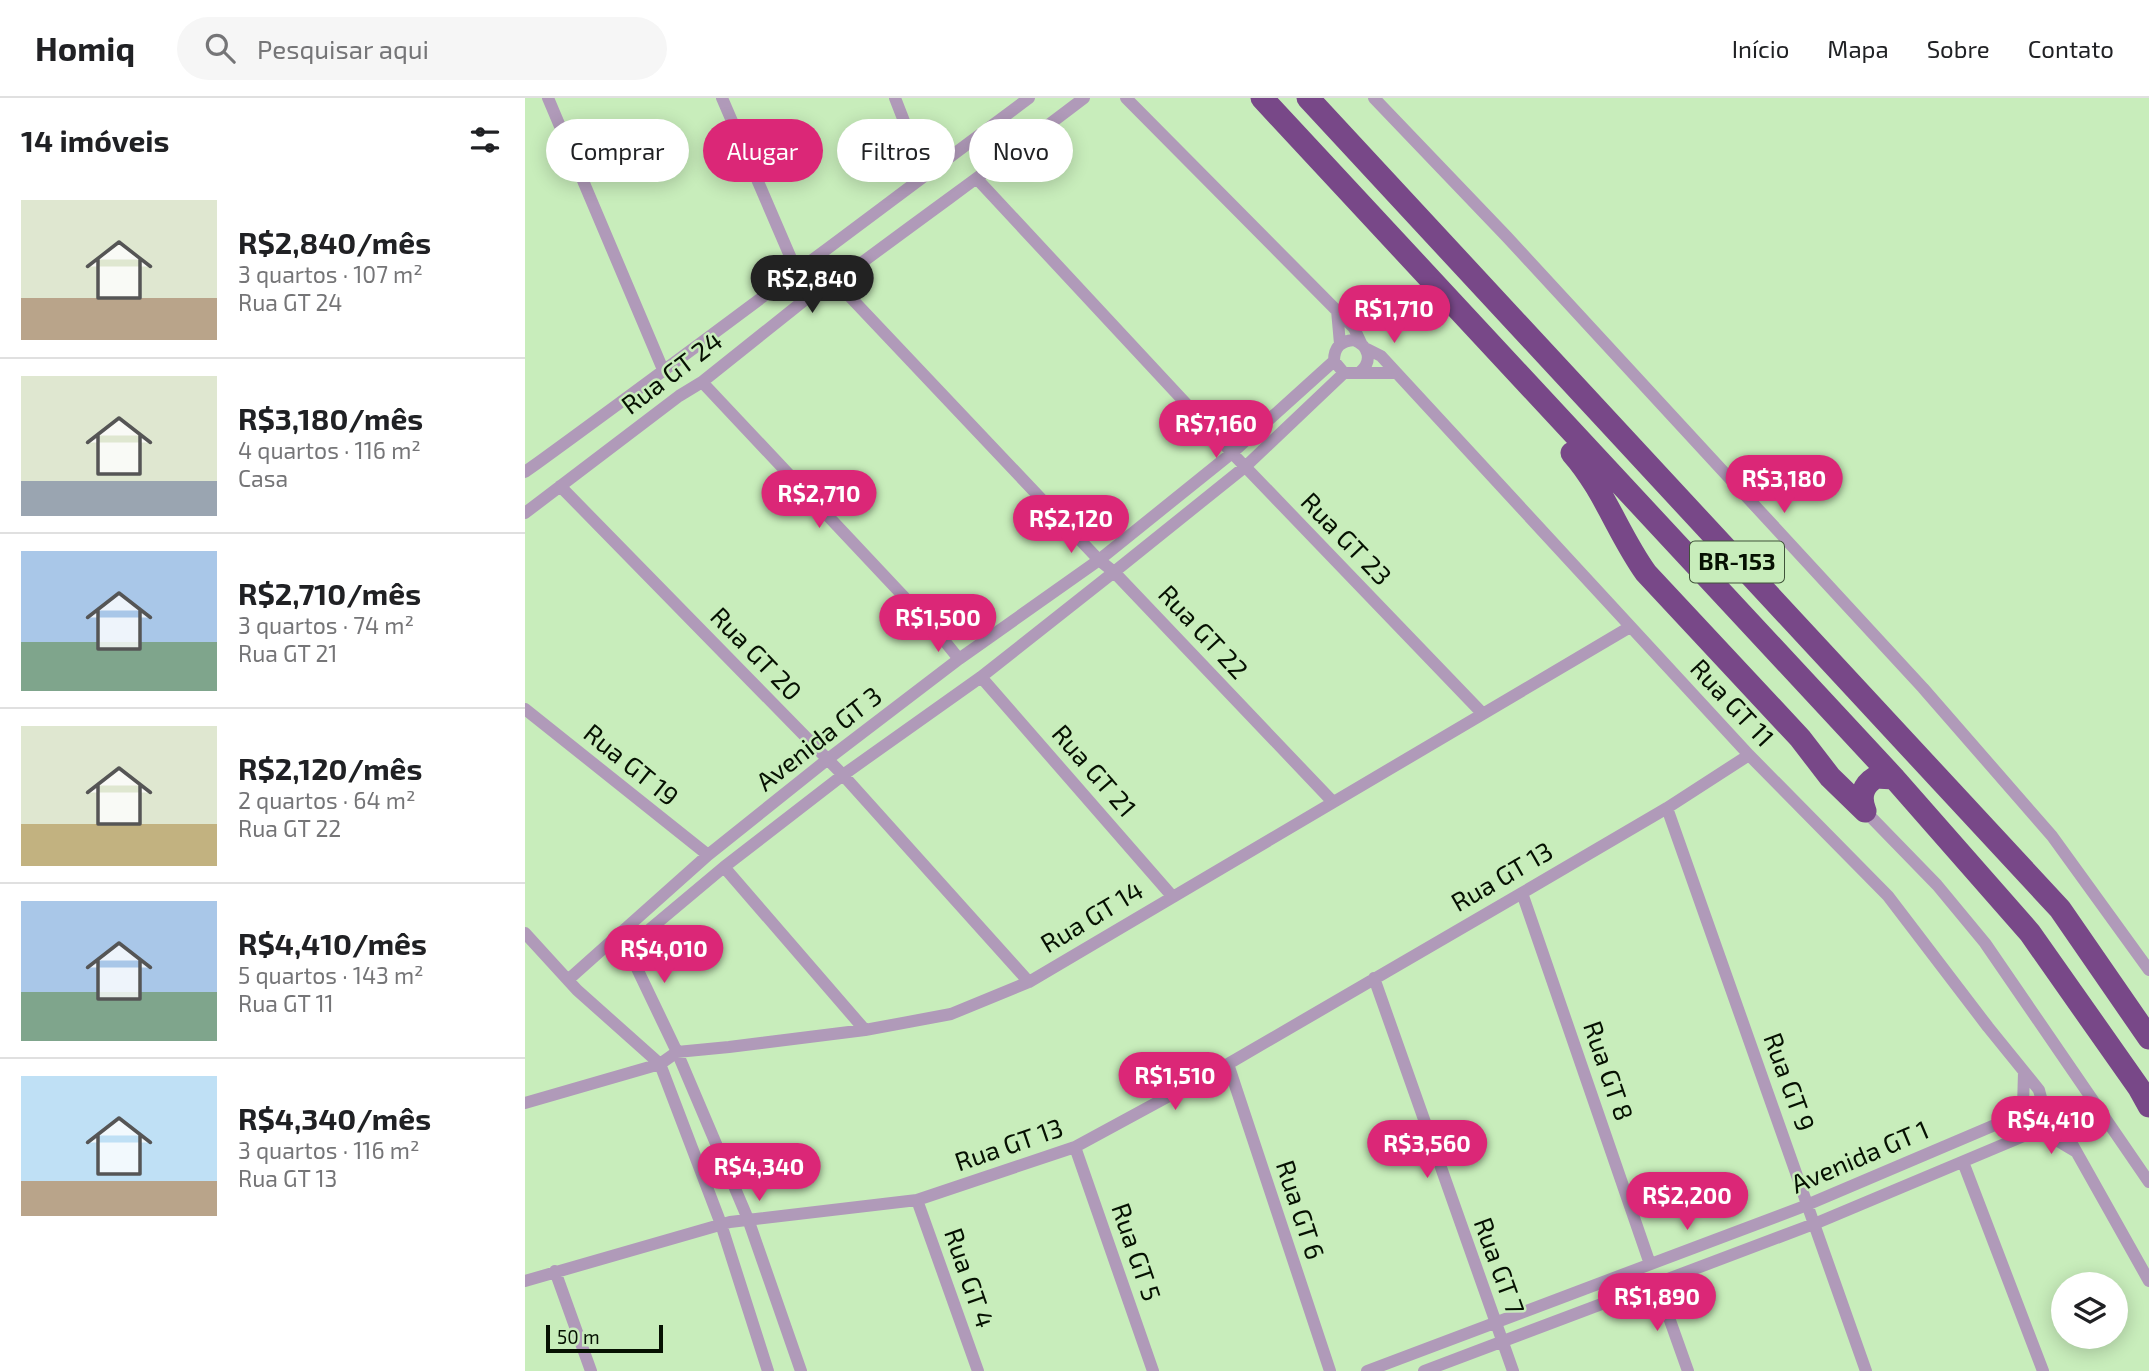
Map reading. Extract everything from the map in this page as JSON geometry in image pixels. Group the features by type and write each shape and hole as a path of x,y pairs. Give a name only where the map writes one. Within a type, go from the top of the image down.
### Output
{"highway":[{"name":"BR-153","path":"1262,98 1894,778 2030,933 2149,1106"},
{"name":"BR-153","path":"1308,98 2060,909 2149,1038"},
{"path":"1551,410 1566,442 1601,491 1646,573 1800,738 1830,776 1865,810"},
{"path":"1865,810 1861,797 1866,785 1876,777 1894,778"}],"street":[{"path":"548,98 664,372"},
{"path":"722,98 796,270"},
{"path":"895,98 903,119"},
{"path":"955,153 1029,98"},
{"name":"Rua GT 24","path":"1057,119 1084,98"},
{"name":"Rua GT 11","path":"1126,98 1337,310 1354,328 1364,346 1381,356 1749,755 1888,895 2039,1090 2046,1113 2063,1128 2149,1281"},
{"path":"1374,98 1507,237 1923,688 2052,836 2149,970"},
{"path":"525,472 664,372 915,182"},
{"name":"Rua GT 24","path":"525,513 679,396 702,382 816,291 836,282 954,193 974,182"},
{"name":"Rua GT 23","path":"980,182 1232,453 1483,713"},
{"name":"Rua GT 22","path":"836,282 1332,802"},
{"path":"1337,310 1340,344"},
{"path":"1360,372 1368,362 1364,346 1354,340 1340,344 1336,349 1334,361 1344,373 1396,373"},
{"name":"Avenida GT 3","path":"569,979 708,855 959,659 1099,560 1232,453 1334,361"},
{"name":"Avenida GT 3","path":"634,962 650,929 724,867 843,775 981,677 1115,572 1246,466 1344,373"},
{"path":"702,382 938,633 959,659"},
{"name":"Rua GT 20","path":"561,486 828,759 1029,982"},
{"name":"Rua GT 14","path":"525,1103 660,1064 677,1052 865,1030 951,1014 1029,982 1172,895 1630,628"},
{"name":"Rua GT 21","path":"981,677 1172,895"},
{"name":"Rua GT 19","path":"525,709 708,855"},
{"name":"Rua GT 13","path":"525,1281 721,1224 917,1200 1075,1147 1228,1064 1667,808 1749,755"},
{"name":"Rua GT 9","path":"1667,808 1866,1371"},
{"path":"1865,810 1937,886 1985,943 2149,1182"},
{"path":"724,867 865,1030"},
{"name":"Rua GT 8","path":"1522,893 1650,1264"},
{"path":"525,933 577,990 660,1064 721,1224 768,1371"},
{"path":"620,933 677,1052 748,1219 801,1371"},
{"name":"Rua GT 7","path":"1374,978 1513,1371"},
{"name":"Rua GT 6","path":"1228,1064 1330,1371"},
{"path":"2020,1111 2030,1104 2046,1113 2047,1125 2043,1132 2026,1135 2017,1128 2024,1072"},
{"name":"Avenida GT 1","path":"1367,1371 1808,1203 2020,1111"},
{"name":"Rua GT 11","path":"2043,1132 2075,1151"},
{"name":"Avenida GT 1","path":"1424,1371 1813,1225 2026,1135"},
{"name":"Rua GT 5","path":"1075,1147 1153,1371"},
{"path":"1963,1162 2043,1371"},
{"name":"Rua GT 4","path":"917,1200 978,1371"},
{"path":"555,1271 591,1371"},
{"path":"1657,1284 1688,1371"}]}
